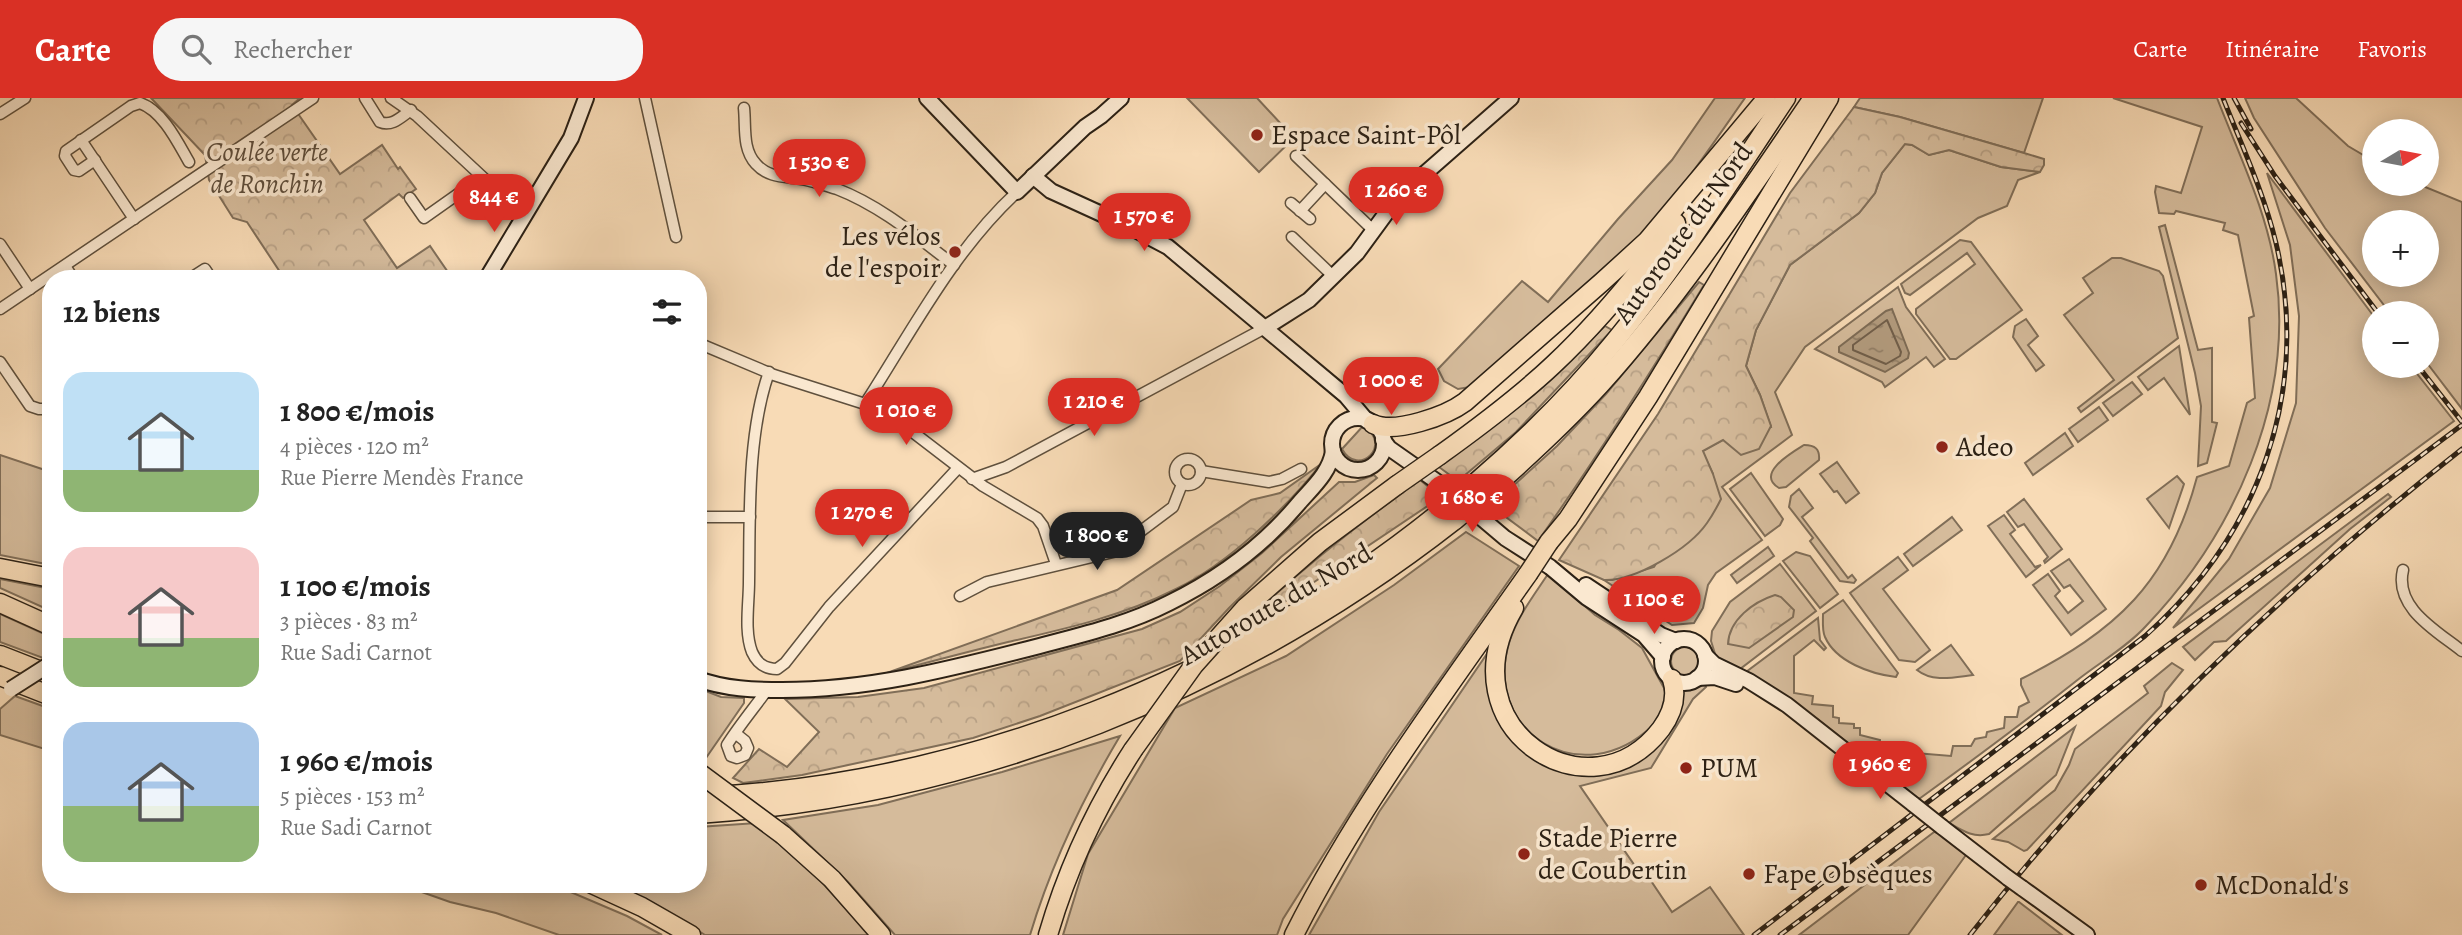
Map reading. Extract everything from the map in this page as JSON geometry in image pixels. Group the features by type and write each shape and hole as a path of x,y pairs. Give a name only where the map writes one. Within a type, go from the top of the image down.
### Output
{"highway":[{"name":"Autoroute du Nord","path":"1479,490 1616,341 1680,254 1786,98"},
{"name":"Autoroute du Nord","path":"707,813 806,802 911,783 996,760 1113,720 1209,676 1301,626 1390,569 1449,514 1572,414 1636,343 1706,252 1813,98"},
{"path":"1294,935 1364,813 1531,576 1648,397 1829,98"},
{"path":"1370,422 1384,427 1396,427 1445,413 1465,402 1647,241 1767,99"},
{"path":"1048,935 1083,842 1105,796 1133,750 1194,665 1245,608 1313,548 1529,387 1597,321 1656,251 1767,99"},
{"name":"Autoroute du Nord","path":"707,797 757,794 890,771 991,745 1090,712 1178,674 1272,625 1449,514"},
{"path":"0,568 42,576"},
{"path":"1531,576 1505,627 1497,649 1494,670 1502,712 1528,745 1552,759 1571,764 1599,765 1624,758 1648,743 1666,722 1675,698 1672,679"},
{"path":"0,603 42,622"},
{"path":"0,654 42,666"},
{"path":"4,687 42,694"},
{"path":"707,779 783,835 832,879 881,935"},
{"path":"612,893 691,935"}],"street":[{"path":"0,114 25,98"},
{"path":"59,270 313,98"},
{"path":"365,98 383,124 393,122 416,98"},
{"path":"391,98 408,108 495,188 530,207"},
{"path":"492,270 571,138 586,98"},
{"path":"645,98 676,237"},
{"path":"927,98 1017,192"},
{"path":"865,404 977,232 1085,127 1121,98"},
{"path":"972,478 1006,467 1297,310 1357,253 1403,193 1511,98"},
{"path":"95,160 79,171 74,170 65,156 66,151 135,104 144,104 163,122 188,162"},
{"path":"744,108 748,149 754,162 763,170 778,177 817,183 855,197 885,214 954,265"},
{"path":"81,140 134,219"},
{"path":"1296,156 1373,230"},
{"path":"1033,176 1051,191 1168,247 1346,396 1380,432 1389,448 1446,488 1504,538 1550,567 1583,583 1661,635 1676,641 1693,641 1714,664 1749,681 1787,705 2008,878 2087,935"},
{"path":"410,198 424,218 482,177"},
{"path":"1300,211 1325,184"},
{"path":"1291,203 1310,219"},
{"path":"1292,237 1333,276"},
{"path":"0,244 30,289"},
{"path":"65,266 68,270"},
{"path":"0,309 42,281"},
{"path":"707,347 769,372 886,412 972,478 1037,518 1044,526 1056,564"},
{"path":"0,362 30,406 42,409"},
{"path":"769,372 756,435 750,517 749,633 752,652 761,665 773,669 785,663 829,607 958,468"},
{"path":"1293,510 1325,473 1333,451 1334,435 1342,424 1345,407 1335,389"},
{"path":"1342,424 1354,419 1370,422"},
{"path":"1374,464 1383,451 1383,440"},
{"path":"1333,451 1338,461 1351,469"},
{"path":"1187,459 1197,463 1201,471 1197,482 1188,486 1182,484 1175,475 1175,467 1187,459"},
{"path":"707,681 728,687 767,690 837,688 902,680 1124,623 1200,587 1247,554 1335,474 1351,469 1362,470 1374,464 1398,462 1416,467"},
{"path":"1201,471 1269,482 1282,479 1301,469"},
{"path":"960,596 987,582 1114,551 1170,510 1182,484"},
{"path":"707,517 750,517"},
{"path":"1550,567 1587,598 1644,635 1662,657"},
{"path":"2403,569 2401,583 2408,604 2462,651"},
{"path":"1676,641 1667,647 1662,657 1663,668 1672,679 1685,683 1697,678 1719,677 1744,688 1869,770"},
{"path":"1697,678 1704,668 1705,655"},
{"path":"4,687 42,671"},
{"path":"735,733 767,690"},
{"path":"2071,923 2101,935"}],"green space":[{"name":"Coulée verte de Ronchin","path":"151,98 300,98 292,105 340,174 382,145 416,189 403,198 399,194 364,220 397,268 430,246 446,270 279,270 247,222 233,218 209,180 205,155"},
{"name":"Espace Saint-Pôl","path":"1187,98 1257,98 1294,138 1259,172"},
{"path":"1715,98 1745,98 1685,183 1635,243 1470,387 1458,389 1444,381 1438,369 1522,281 1548,302 1672,160"},
{"path":"1860,98 2043,98 2024,153 1900,117 1854,107"},
{"path":"2113,98 2217,98 2260,207 2276,274 2279,322 2276,370 2266,417 2251,464 2231,508 2178,590 2146,626 2123,647 1919,799 1816,718 1746,672 1818,618 1820,640 1826,648 1824,650 1814,640 1794,656 1794,693 1813,696 1812,704 1833,706 1833,717 1839,718 1839,723 1854,724 1854,728 1860,728 1860,735 1880,740 1879,750 1951,756 1953,746 1971,746 1975,739 1986,737 1987,732 2004,728 2005,717 2017,717 2019,707 2029,702 2021,679 2085,642 2134,600 2171,547 2197,477 2229,466 2247,403 2255,398 2249,318 2254,316 2238,235 2223,230 2225,223 2176,211 2174,214 2159,213 2156,186 2181,193 2202,127"},
{"path":"2245,98 2296,98 2348,146 2362,154 2362,196 2440,196 2440,193 2462,202 2462,409 2438,378 2439,301 2381,301 2370,287 2439,287 2439,210 2362,210 2362,276 2325,228 2254,118"},
{"path":"1854,107 1900,117 2044,159 2044,165 2040,172 2001,167 1949,150 1929,155 1905,144 1882,173 1875,193 1859,213 1790,265 1756,330 1746,366 1771,426 1759,449 1741,455 1723,440 1703,451 1721,499 1699,533 1660,562 1617,579 1604,580 1559,560 1658,414 1790,193"},
{"path":"1905,144 1929,155 1949,150 2001,167 2040,172 2018,180 2007,206 1978,218 1805,347 1775,392 1792,435 1722,487 1762,540 1716,573 1708,585 1703,608 1694,623 1672,625 1604,580 1654,567 1713,474 1702,451 1724,439 1771,427 1746,366 1756,330 1790,265 1859,213 1875,193 1882,173"},
{"path":"2267,173 2362,301 2362,378 2420,378 2454,421 2173,628 2229,559 2270,488 2296,403 2299,316 2290,245"},
{"path":"2165,225 2198,350 2212,348 2212,422 2217,423 2207,463 2198,466 2201,406 2159,227"},
{"path":"1960,240 1971,242 2022,310 1956,359 1950,359 1916,314 1916,309 1975,264 1967,253 1910,295 1905,293 1901,284"},
{"path":"2112,258 2121,258 2159,271 2163,276 2178,338 2081,412 2078,408 2114,380 2064,315 2093,293 2083,278"},
{"path":"1699,282 1704,285 1664,350 1538,541 1491,506 1557,446 1606,394"},
{"path":"1898,287 1906,307 1945,359 1934,367 1926,357 1885,387 1882,382 1815,349"},
{"path":"2026,319 2038,336 2028,345 2044,365 2036,371 2013,337 2015,326"},
{"path":"1605,326 1612,330 1516,432 1458,481 1439,467 1544,384"},
{"path":"2179,346 2190,415 2164,378 2148,390 2138,377"},
{"path":"2132,382 2142,394 2113,416 2103,403"},
{"path":"2099,407 2108,420 2078,442 2069,429"},
{"path":"1363,426 1372,434 1374,449 1370,456 1356,460 1342,449"},
{"path":"2065,433 2073,446 2033,475 2025,463"},
{"path":"1804,445 1816,448 1819,460 1786,487 1779,488 1771,476 1773,470 1784,458"},
{"path":"0,455 42,469 42,563 0,555"},
{"path":"1837,462 1859,493 1846,503 1820,474"},
{"path":"1321,464 1254,534 1216,565 1176,589 1094,621 884,674 1117,590 1251,500 1280,493"},
{"path":"1751,473 1783,519 1780,525 1765,536 1730,489"},
{"path":"1374,475 1377,478 1281,557 1180,661 1040,716 973,738 802,775 743,783 733,778 759,749 787,767 819,732 785,699 858,697 924,688 1142,629 1180,612 1220,586 1262,553 1339,482 1355,482"},
{"path":"2177,476 2184,484 2169,528 2147,499"},
{"path":"1420,480 1441,497 1234,633 1324,553"},
{"path":"1799,489 1813,508 1802,517 1848,578 1852,575 1856,580 1854,583 1840,581 1810,541 1813,538 1789,507 1791,496"},
{"path":"2388,494 2391,497 2350,529 2226,641 2214,642 2195,660 2183,647"},
{"path":"2024,499 2062,549 2045,563 2048,557 2024,524 2018,527 2007,512"},
{"path":"2004,515 2015,530 2010,534 2035,567 2041,565 2026,577 1988,526"},
{"path":"1952,517 1962,530 1913,566 1904,554"},
{"path":"1466,532 1519,566 1387,754 1283,919 1277,935 1063,935 1088,854 1175,708 1286,656 1394,585"},
{"path":"1768,547 1774,556 1737,583 1731,575"},
{"path":"1796,552 1810,556 1838,594 1820,608 1783,561"},
{"path":"1898,557 1908,570 1883,589 1930,650 1915,662 1899,660 1850,593"},
{"path":"2069,559 2106,609 2071,635 2033,585 2048,574 2060,591 2055,596 2068,613 2083,601 2070,585 2064,588 2051,571"},
{"path":"1780,564 1816,611 1740,669 1723,662 1716,657 1711,641 1712,631 1730,602"},
{"path":"1548,574 1595,615 1642,648 1664,688 1665,703 1659,718 1625,746 1596,754 1568,753 1544,743 1523,726 1510,702 1505,673 1510,640 1522,614"},
{"path":"0,579 42,587 42,607 0,588"},
{"path":"1775,595 1781,597 1794,610 1793,617 1749,648 1728,644 1733,627 1744,613"},
{"path":"1843,600 1898,673 1896,677 1855,665 1830,646 1823,632 1823,614"},
{"path":"0,614 42,633 42,658 0,642"},
{"name":"Stade Pierre de Coubertin","path":"1493,645 1491,696 1546,762 1628,762 1680,693 1704,682 1706,687 1693,699 1651,768 1580,786 1644,879 1647,875 1672,912 1710,887 1744,935 1309,935 1379,812"},
{"path":"1951,645 1973,675 1937,678 1917,670"},
{"path":"1685,647 1695,651 1699,661 1695,671 1685,675 1675,671 1671,661 1675,651"},
{"path":"2172,663 2183,670 2165,692 2161,706 2027,850 1993,839 2055,790 2075,749 2148,693 2144,686"},
{"path":"707,692 721,697 744,698 744,703 707,757"},
{"path":"15,696 42,706 42,748 0,735 0,709"},
{"path":"2075,727 2056,775 1989,834 1973,834 1949,823"},
{"path":"1120,736 1069,832 1030,935 895,935 848,882 783,820 878,805 1002,772"},
{"path":"757,823 807,866 870,935 705,935 630,893 707,893 707,826"},
{"path":"1938,829 1966,855 1908,935 1799,935"},
{"path":"424,893 573,893 627,916 662,935 559,935 496,913"},
{"path":"2019,902 2062,935 1994,935"}],"water":[{"path":"1892,309 1909,353 1908,358 1885,372 1839,352 1839,347"}],"railway":[{"path":"1754,935 2145,636 2185,596 2218,553 2246,507 2266,458 2280,407 2286,353 2285,299 2271,224 2223,98"},
{"path":"2234,98 2251,129"},
{"path":"2241,123 2275,176 2369,301"},
{"path":"2427,378 2462,422"},
{"path":"1780,935 2462,425"},
{"path":"1970,935 2082,802 2201,677 2328,560 2462,449"}],"place":[{"name":"Espace Saint-Pôl","path":"1257,135"},
{"name":"Les vélos de l'espoir","path":"955,252"},
{"name":"Adeo","path":"1942,447"},
{"name":"PUM","path":"1686,768"},
{"name":"Stade Pierre de Coubertin","path":"1524,854"},
{"name":"Fape Obsèques","path":"1749,874"},
{"name":"McDonald's","path":"2201,885"}]}
